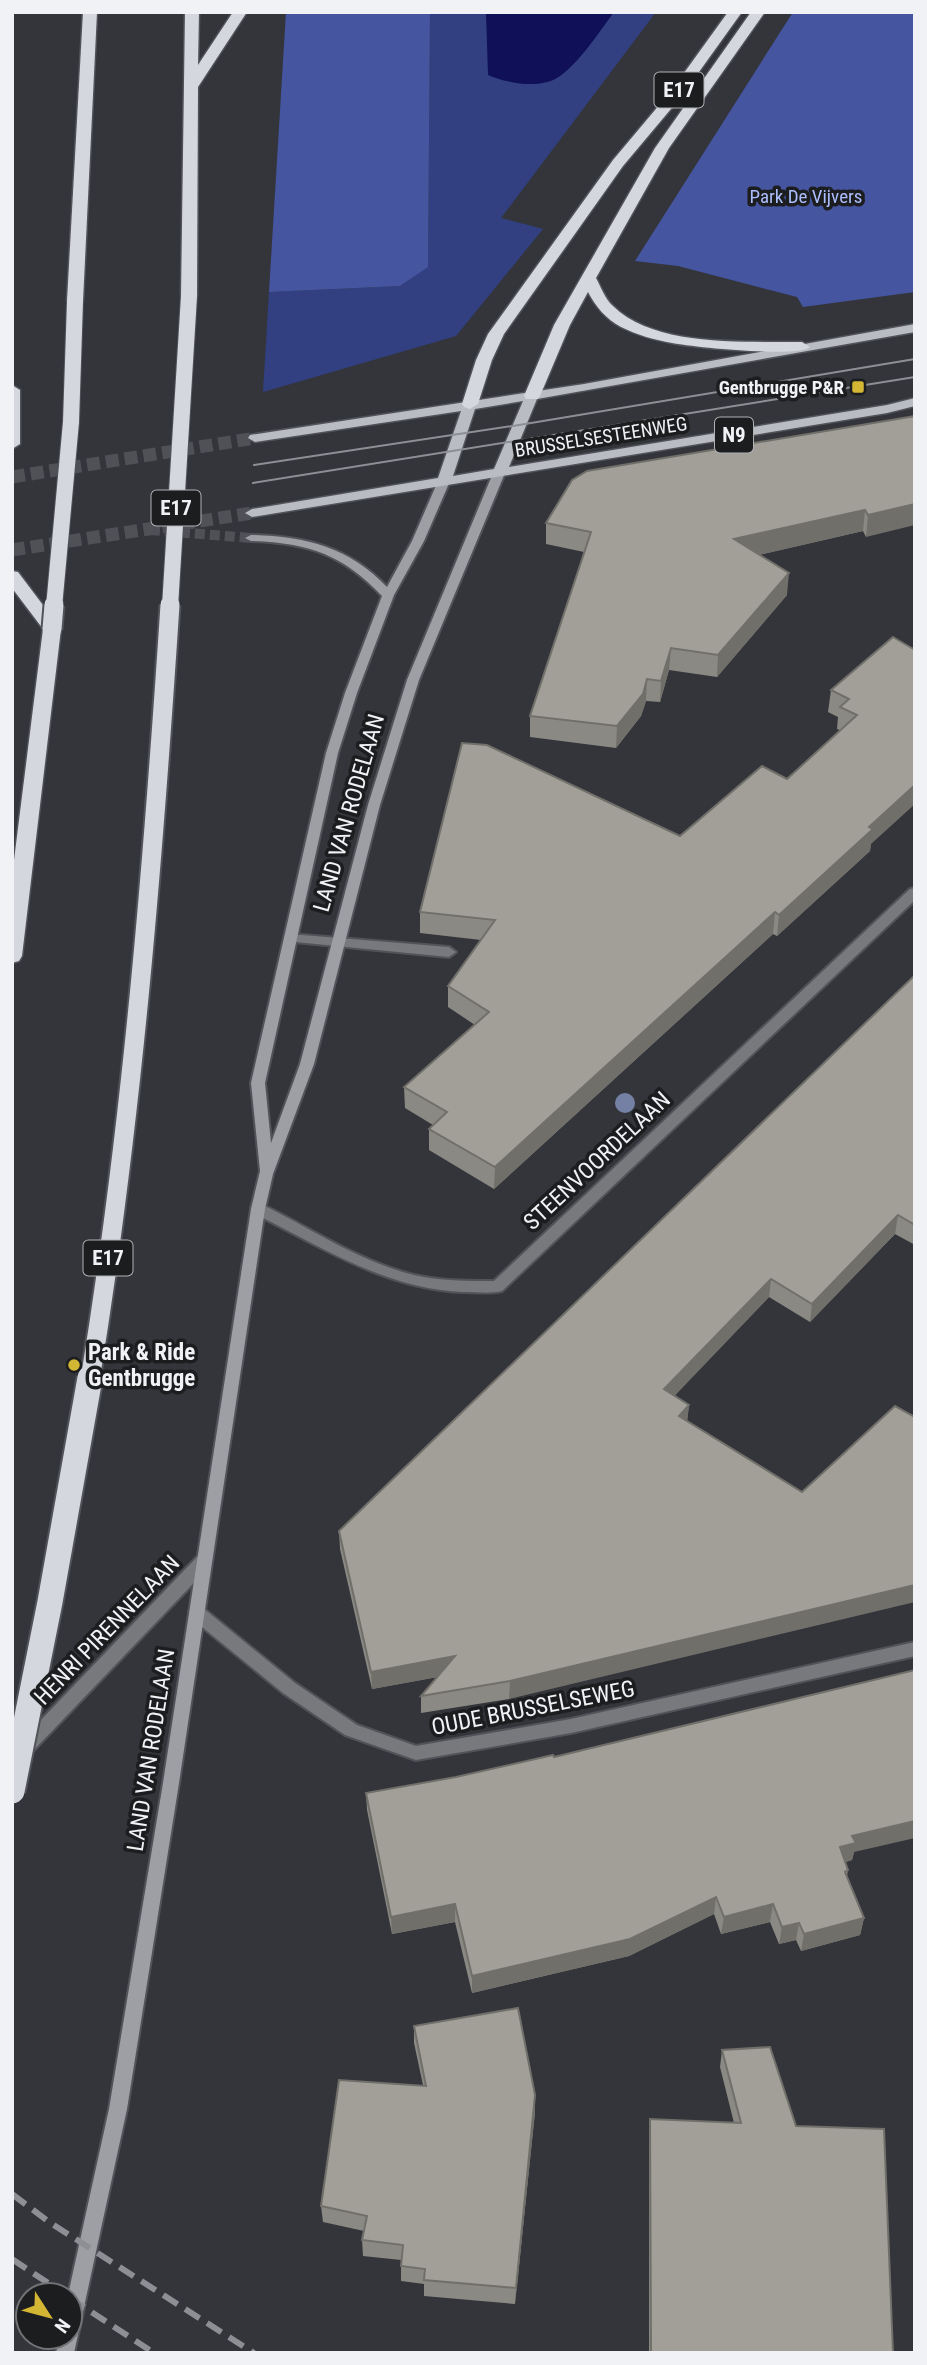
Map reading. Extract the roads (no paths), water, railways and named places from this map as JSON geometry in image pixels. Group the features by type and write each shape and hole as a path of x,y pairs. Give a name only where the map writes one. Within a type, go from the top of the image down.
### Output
{"highway":[{"path":"12,956 52,628 71,422 90,12"},
{"name":"E17","path":"12,1791 99,1331 137,1032 163,719 189,296 192,12"},
{"path":"192,86 240,12"},
{"name":"E17","path":"470,404 484,359 496,334 618,163 676,94 735,12"},
{"path":"532,396 562,325 662,148 758,12"},
{"path":"588,277 608,311 652,333 676,340 708,344 802,347"},
{"path":"12,390 12,444"},
{"path":"12,576 52,628"}],"main road":[{"path":"255,438 532,396 915,328"},
{"name":"BRUSSELSESTEENWEG","path":"499,473 532,396"},
{"name":"BRUSSELSESTEENWEG","path":"252,513 887,409 915,402"},
{"path":"444,481 470,404"}],"street":[{"name":"LAND VAN RODELAAN","path":"81,2281 118,2109 258,1209 266,1174 307,1064 374,806 413,680 499,473"},
{"name":"LAND VAN RODELAAN","path":"266,1174 258,1083 332,753 351,692 388,595 418,541 444,481"},
{"path":"251,538 285,538 317,545 342,555 363,569 388,595"},
{"name":"STEENVOORDELAAN","path":"258,1209 345,1254 407,1279 449,1286 497,1287 915,892"},
{"path":"290,938 449,952"},
{"name":"HENRI PIRENNELAAN","path":"12,1761 204,1561"},
{"name":"OUDE BRUSSELSEWEG","path":"197,1614 289,1688 351,1730 416,1753 571,1726 915,1649"}],"tunnel":[{"path":"12,477 255,438"},
{"path":"12,550 252,513"},
{"path":"150,530 251,538"}],"tram line":[{"path":"254,465 519,425 915,359"},
{"path":"253,483 915,377"}],"railway":[{"path":"12,2194 49,2222 254,2353"},
{"path":"12,2259 45,2281"},
{"path":"84,2307 154,2353"}],"place":[{"name":"Gentbrugge P&R","path":"858,387"},
{"name":"Park & Ride Gentbrugge","path":"74,1365"}],"park label":[{"name":"Park De Vijvers","path":"806,196"}]}
